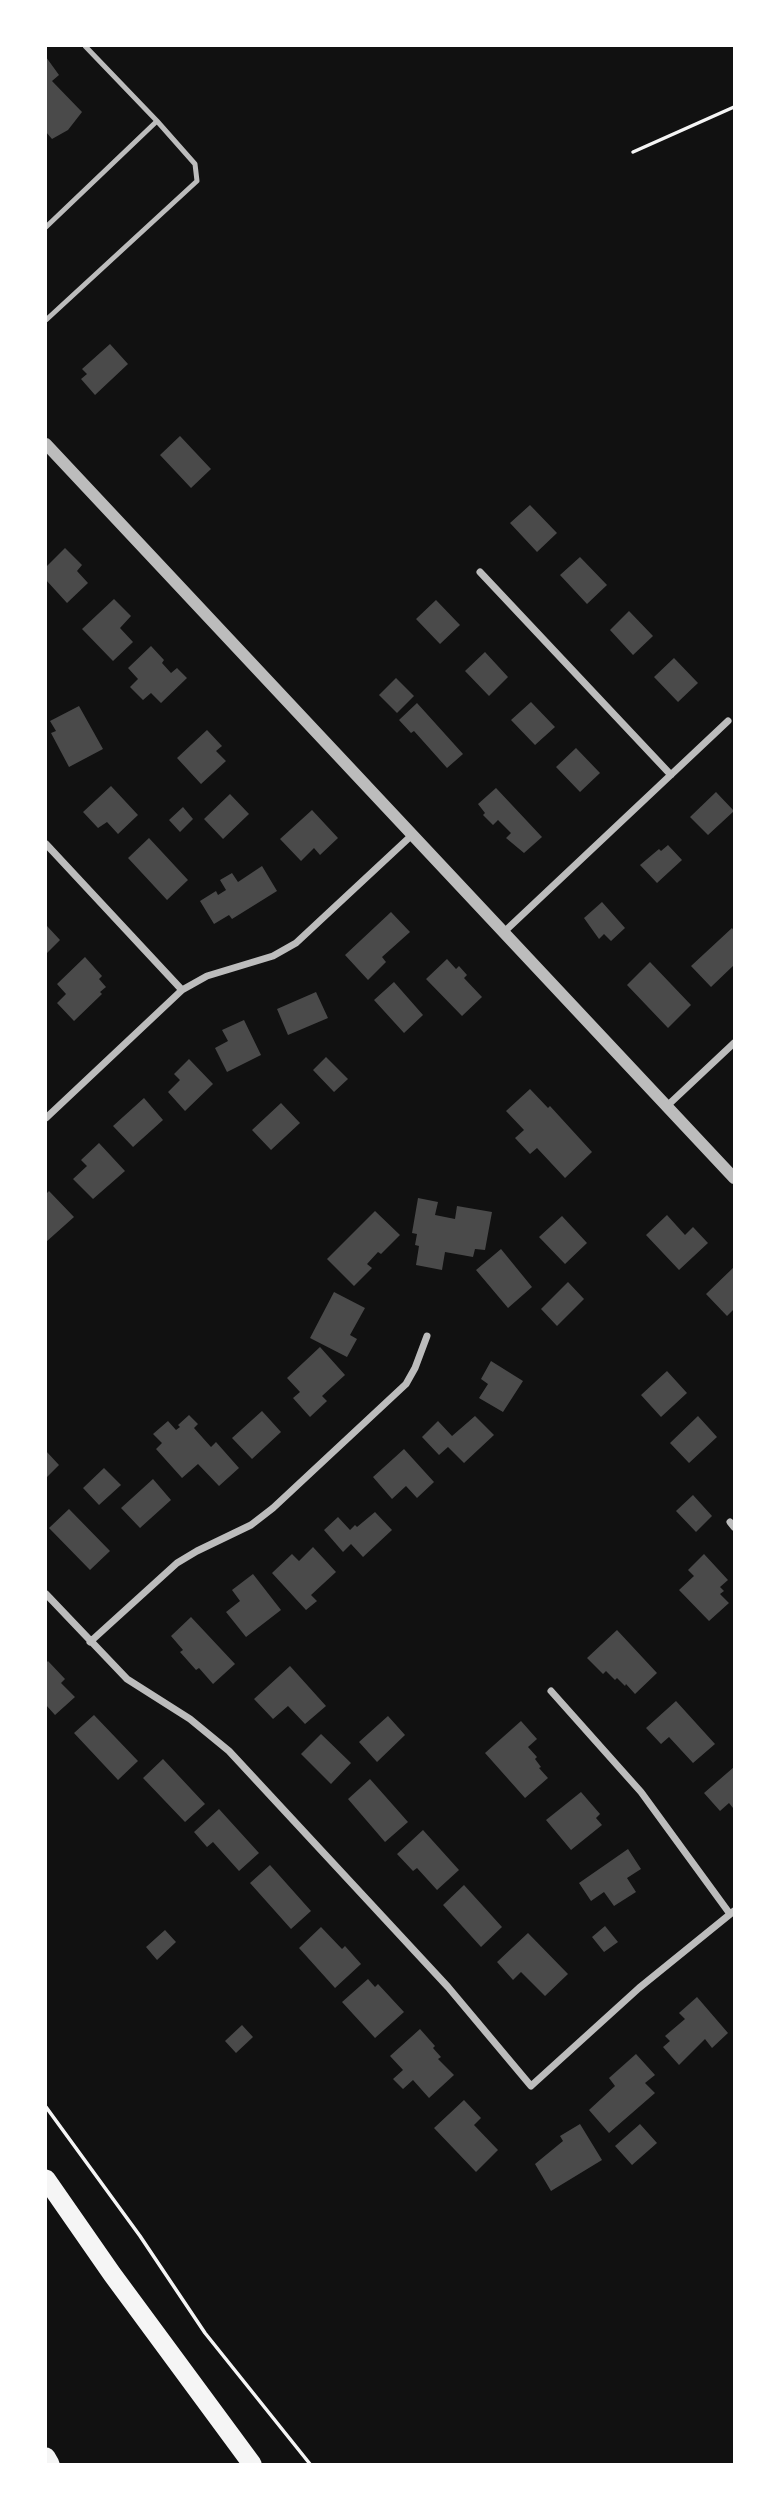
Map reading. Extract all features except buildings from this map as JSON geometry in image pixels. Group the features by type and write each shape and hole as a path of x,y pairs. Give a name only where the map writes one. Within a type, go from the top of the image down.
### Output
{"highway":[{"path":"46,2179 252,2465"},
{"path":"46,2457 50,2465"}],"street":[{"path":"46,444 734,1178"},
{"path":"480,572 671,775"},
{"path":"504,932 728,721"},
{"path":"46,1118 182,990 207,976 273,956 296,943 412,835"},
{"path":"46,844 182,990"},
{"path":"667,1106 734,1043"},
{"path":"90,1642 177,1563 250,1525 273,1508 406,1384 427,1336"},
{"path":"46,1594 127,1679 217,1739 449,1987 531,2087 639,1988 732,1912 641,1792 551,1691"}],"lane":[{"path":"46,320 197,181 195,164 85,46"},
{"path":"46,227 157,121"}],"path":[{"path":"633,152 734,107"},
{"path":"46,2107 140,2236 205,2333 310,2465"}]}
